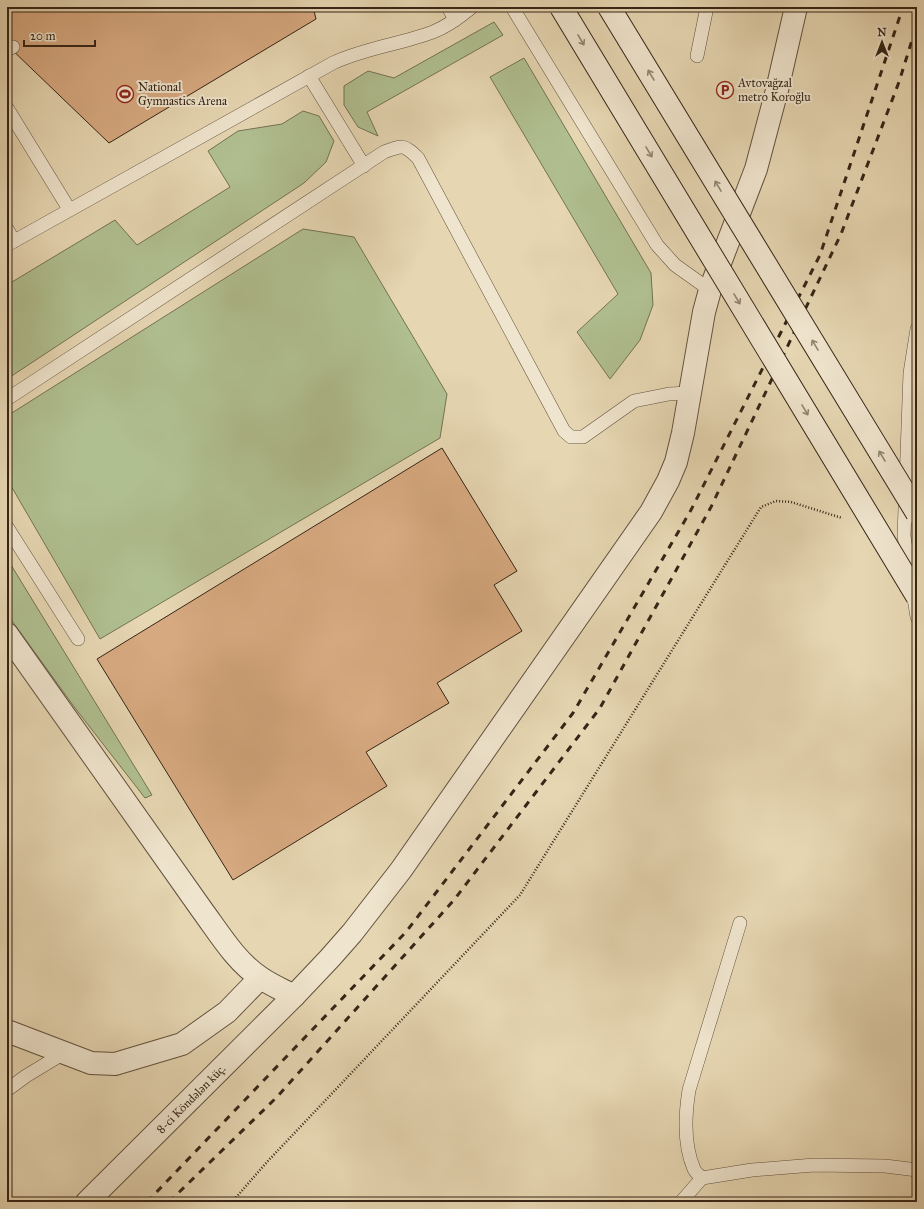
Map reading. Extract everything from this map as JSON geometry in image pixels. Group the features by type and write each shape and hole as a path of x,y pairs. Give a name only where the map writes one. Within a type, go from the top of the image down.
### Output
{"street":[{"path":"561,7 917,596"},
{"path":"609,7 917,513"},
{"name":"8-ci Köndələn küç.","path":"88,1202 294,996 348,938 401,870 651,512 668,481 676,462 684,433 700,333 710,290 756,169 777,90 796,7"},
{"path":"7,634 202,910 235,954 260,978 294,996"},
{"path":"7,1031 90,1063 114,1064 182,1044 227,1012 260,978"}],"lane":[{"path":"448,7 455,20"},
{"path":"7,229 11,243 69,209 349,56 434,31 455,20 472,7"},
{"path":"512,7 657,245 675,265 710,290"},
{"path":"697,56 707,7"},
{"path":"310,76 364,166"},
{"path":"7,108 69,209"},
{"path":"7,399 384,152 398,147 407,148 418,158 564,431 571,437 583,437 634,401 669,394 690,393"},
{"path":"917,329 910,373 904,536 917,618"},
{"path":"7,527 78,639"},
{"path":"702,1178 694,1170 688,1147 685,1116 689,1090 740,923"},
{"path":"7,1090 26,1076 64,1053"},
{"path":"681,1202 702,1178 752,1170 814,1165 885,1166 917,1170"}],"path":[{"path":"232,1202 267,1162 520,895 761,507 776,501 791,502 846,519"}],"green space":[{"path":"494,22 503,35 367,112 378,136 358,127 344,105 344,86 368,71 394,78"},
{"path":"524,58 651,273 653,305 640,340 610,379 577,332 618,294 490,77"},
{"path":"303,111 319,116 334,141 326,162 304,183 7,379 7,285 115,220 137,245 230,187 208,151 238,131 282,124"},
{"path":"303,229 354,237 447,394 440,438 100,639 7,479 7,416"},
{"path":"7,559 152,795 145,798 75,708 7,614"}],"building":[{"name":"National Gymnastics Arena","path":"7,7 313,7 316,19 109,143 7,45"},
{"path":"442,448 517,571 494,585 522,631 437,683 449,703 366,752 387,786 233,880 97,659"}],"railway":[{"path":"147,1202 406,932 573,713 691,510 820,255 903,7"},
{"path":"169,1202 276,1098 454,900 600,708 711,507 841,234 899,82 917,24"}],"place":[{"name":"Avtovağzal metro Koroğlu","path":"725,90"},
{"name":"National Gymnastics Arena","path":"125,94"}]}
